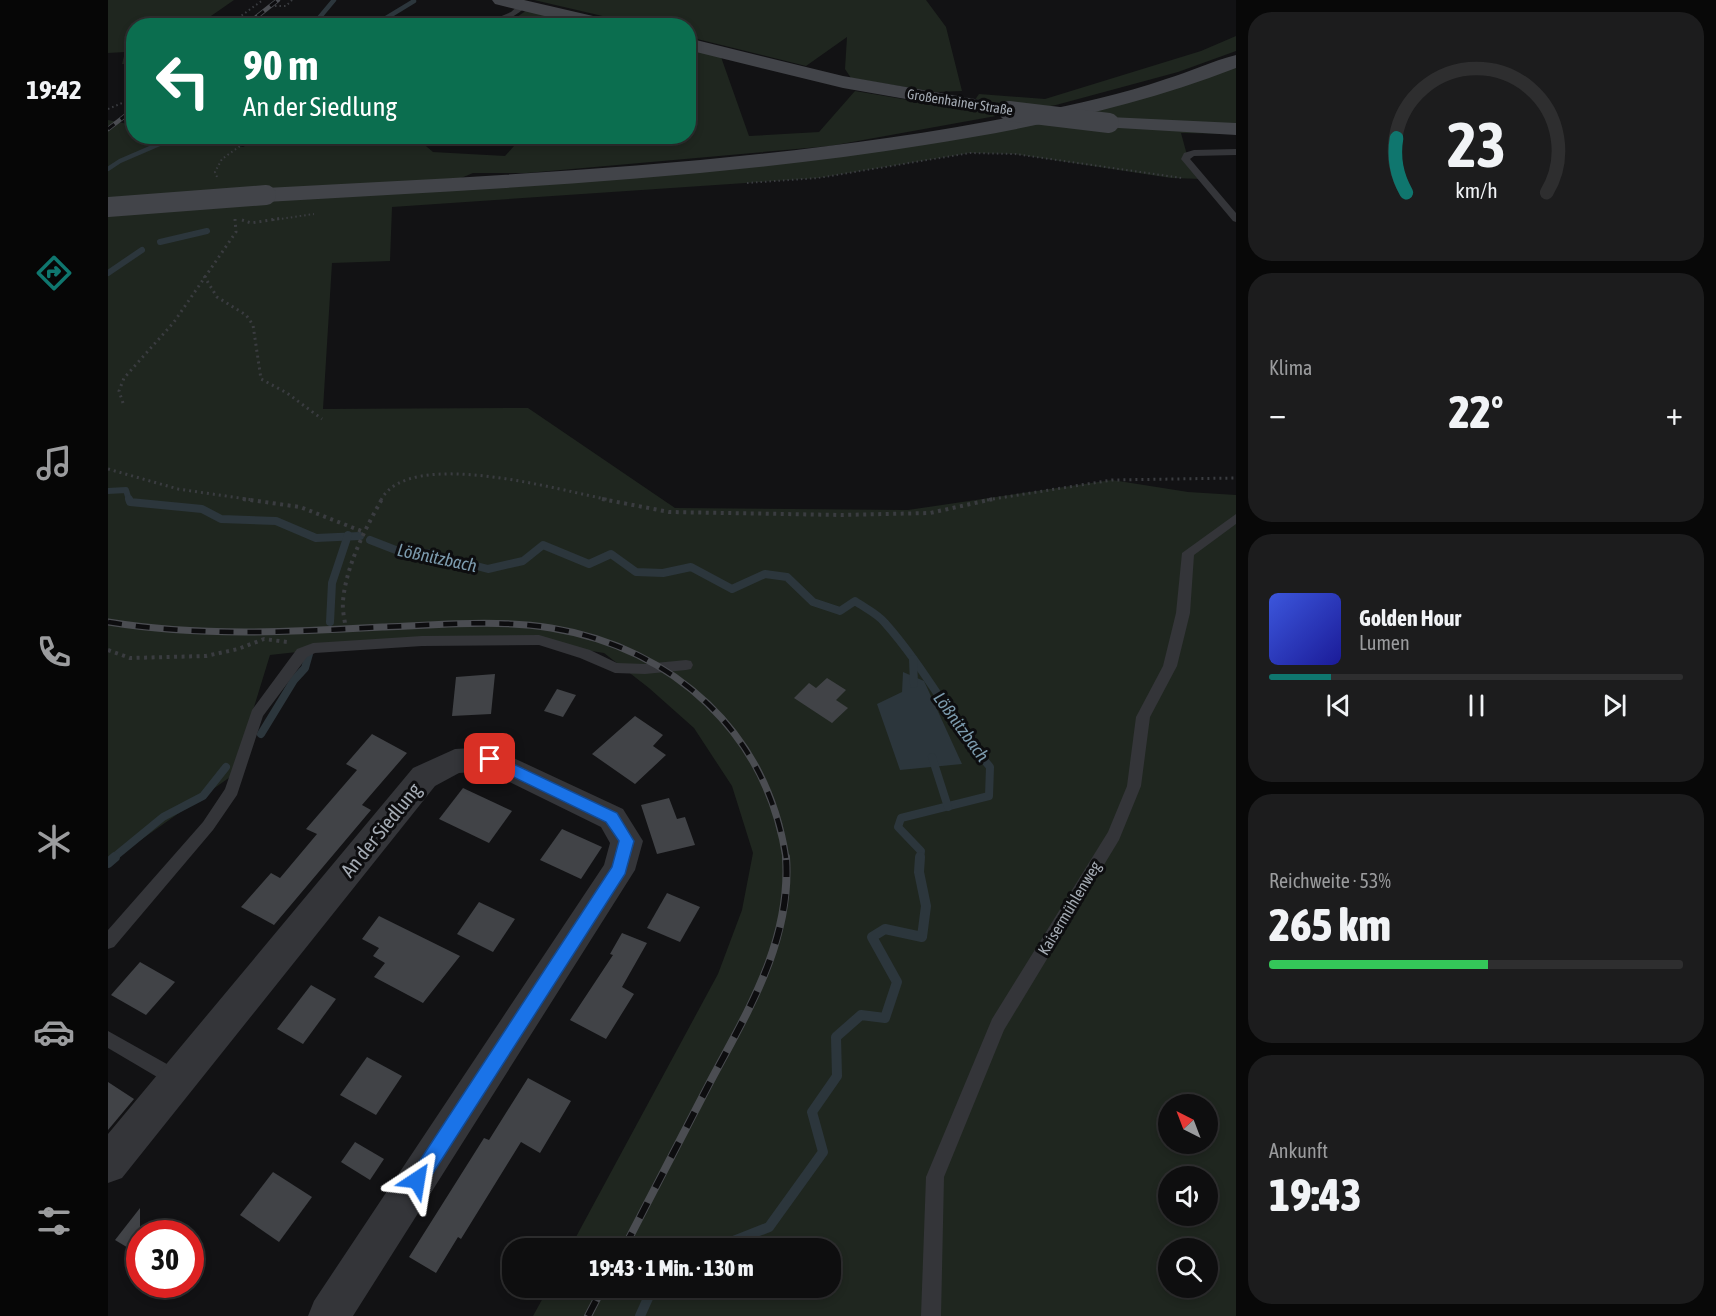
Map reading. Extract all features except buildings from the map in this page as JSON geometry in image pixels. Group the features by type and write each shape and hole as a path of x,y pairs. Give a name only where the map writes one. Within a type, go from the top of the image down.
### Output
{"main road":[{"path":"501,0 580,18"},
{"name":"Großenhainer Straße","path":"696,46 843,82 1009,111 1109,123 1236,129"},
{"path":"108,207 553,178 798,158 926,139 1032,119 1095,104 1236,61"}],"street":[{"name":"An der Siedlung","path":"108,1164 424,777 455,761 490,759 612,818 627,841 619,870 329,1316"}],"lane":[{"path":"503,18 514,14 525,4"},
{"path":"1236,152 1187,155 1185,159 1236,219"},
{"name":"Kaisermühlenweg","path":"931,1316 935,1177 998,1025 1114,835 1134,786 1143,717 1170,666 1184,613 1188,553 1236,518"},
{"path":"108,942 208,826 232,791 257,714 302,653 313,648 422,641 539,640 585,654 615,668 645,669 686,665"},
{"path":"108,1039 177,1079"}],"path":[{"path":"238,18 263,0"},
{"path":"275,6 286,6 292,0"},
{"path":"108,109 126,101"},
{"path":"737,184 818,178 970,153 1015,154 1171,178 1204,179"},
{"path":"123,404 119,391 124,378 174,322 236,232 235,218"},
{"path":"204,276 217,297 246,315 253,325 261,379 287,393 322,419"},
{"path":"108,469 178,489 300,507 364,532"},
{"path":"344,646 346,624 343,602 364,532 382,496 403,481 440,473 480,474 669,512 841,515 930,513 1009,495 1112,480 1236,478"},
{"path":"108,650 130,658 206,656 238,649 264,639 285,641 302,653"}],"shaded area":[{"path":"108,0 234,0 208,18 126,18 126,64 122,64 125,52 108,53"},
{"path":"534,0 926,0 946,27 962,91 935,92 851,78 845,69 847,37 806,66 696,39 696,18 611,18"},
{"path":"527,10 562,18 516,18"},
{"path":"1236,36 1236,51 1178,72 1056,105 830,146 527,173 473,173 437,188 923,144 1236,66 1236,134 1181,133 1187,155 1204,179 1171,178 1015,154 970,153 818,178 392,207 390,261 332,263 323,409 528,408 675,508 908,510 1112,480 1188,492 1236,495 1236,1316 533,1316 543,1298 841,1298 841,1238 575,1238 718,974 742,910 753,853 732,786 694,728 649,688 604,653 523,640 352,646 270,655 233,775 108,863 108,120 126,124 126,144 227,144 243,147 249,144 424,144 433,152 505,156 516,144 696,144 696,51 721,57 749,136 819,132 855,91 968,110 979,94 1045,99 1201,51"},
{"path":"903,672 924,681 962,764 900,770 877,704 902,692"}],"waterway":[{"name":"Lößnitzbach","path":"319,18 334,0"},
{"path":"386,18 414,1"},
{"name":"Lößnitzbach","path":"108,169 120,161 159,144"},
{"path":"160,242 207,231"},
{"path":"108,273 142,250"},
{"name":"Lößnitzbach","path":"108,491 126,490 129,500"},
{"name":"Lößnitzbach","path":"129,499 130,502 202,509 221,519 276,521 316,538 347,537"},
{"name":"Lößnitzbach","path":"347,537 360,536"},
{"path":"330,622 332,583 347,537"},
{"name":"Lößnitzbach","path":"370,540 406,554 427,553 488,569 523,561 543,545 589,564 611,554 636,572 663,573 691,567 732,589 765,574 787,577 813,602 840,611 855,601 879,617 899,640 990,767 989,796 948,806"},
{"path":"261,734 294,680 305,668 309,654"},
{"path":"913,659 914,684"},
{"path":"932,757 948,806"},
{"path":"113,858 163,817 203,796 226,767"},
{"name":"Lößnitzbach","path":"920,858 921,851 898,827 901,818 948,806"},
{"path":"108,863 115,857"},
{"name":"Lößnitzbach","path":"741,1238 769,1227 823,1152 812,1112 837,1076 836,1037 861,1015 885,1018 897,982 872,937 885,929 922,937 926,906 919,872 920,857"},
{"name":"Lößnitzbach","path":"640,1316 648,1298"}],"railway":[{"path":"255,18 278,0"},
{"path":"108,129 126,115"},
{"path":"108,622 177,630 246,632 467,623 509,624 551,628 596,638 637,655 674,677 708,704 736,736 759,772 775,813 786,858"},
{"path":"629,1238 764,976 782,919 786,888 786,858"},
{"path":"588,1316 597,1298"}],"route":[{"path":"417,1180 619,870 627,841 612,818 490,759"}]}
